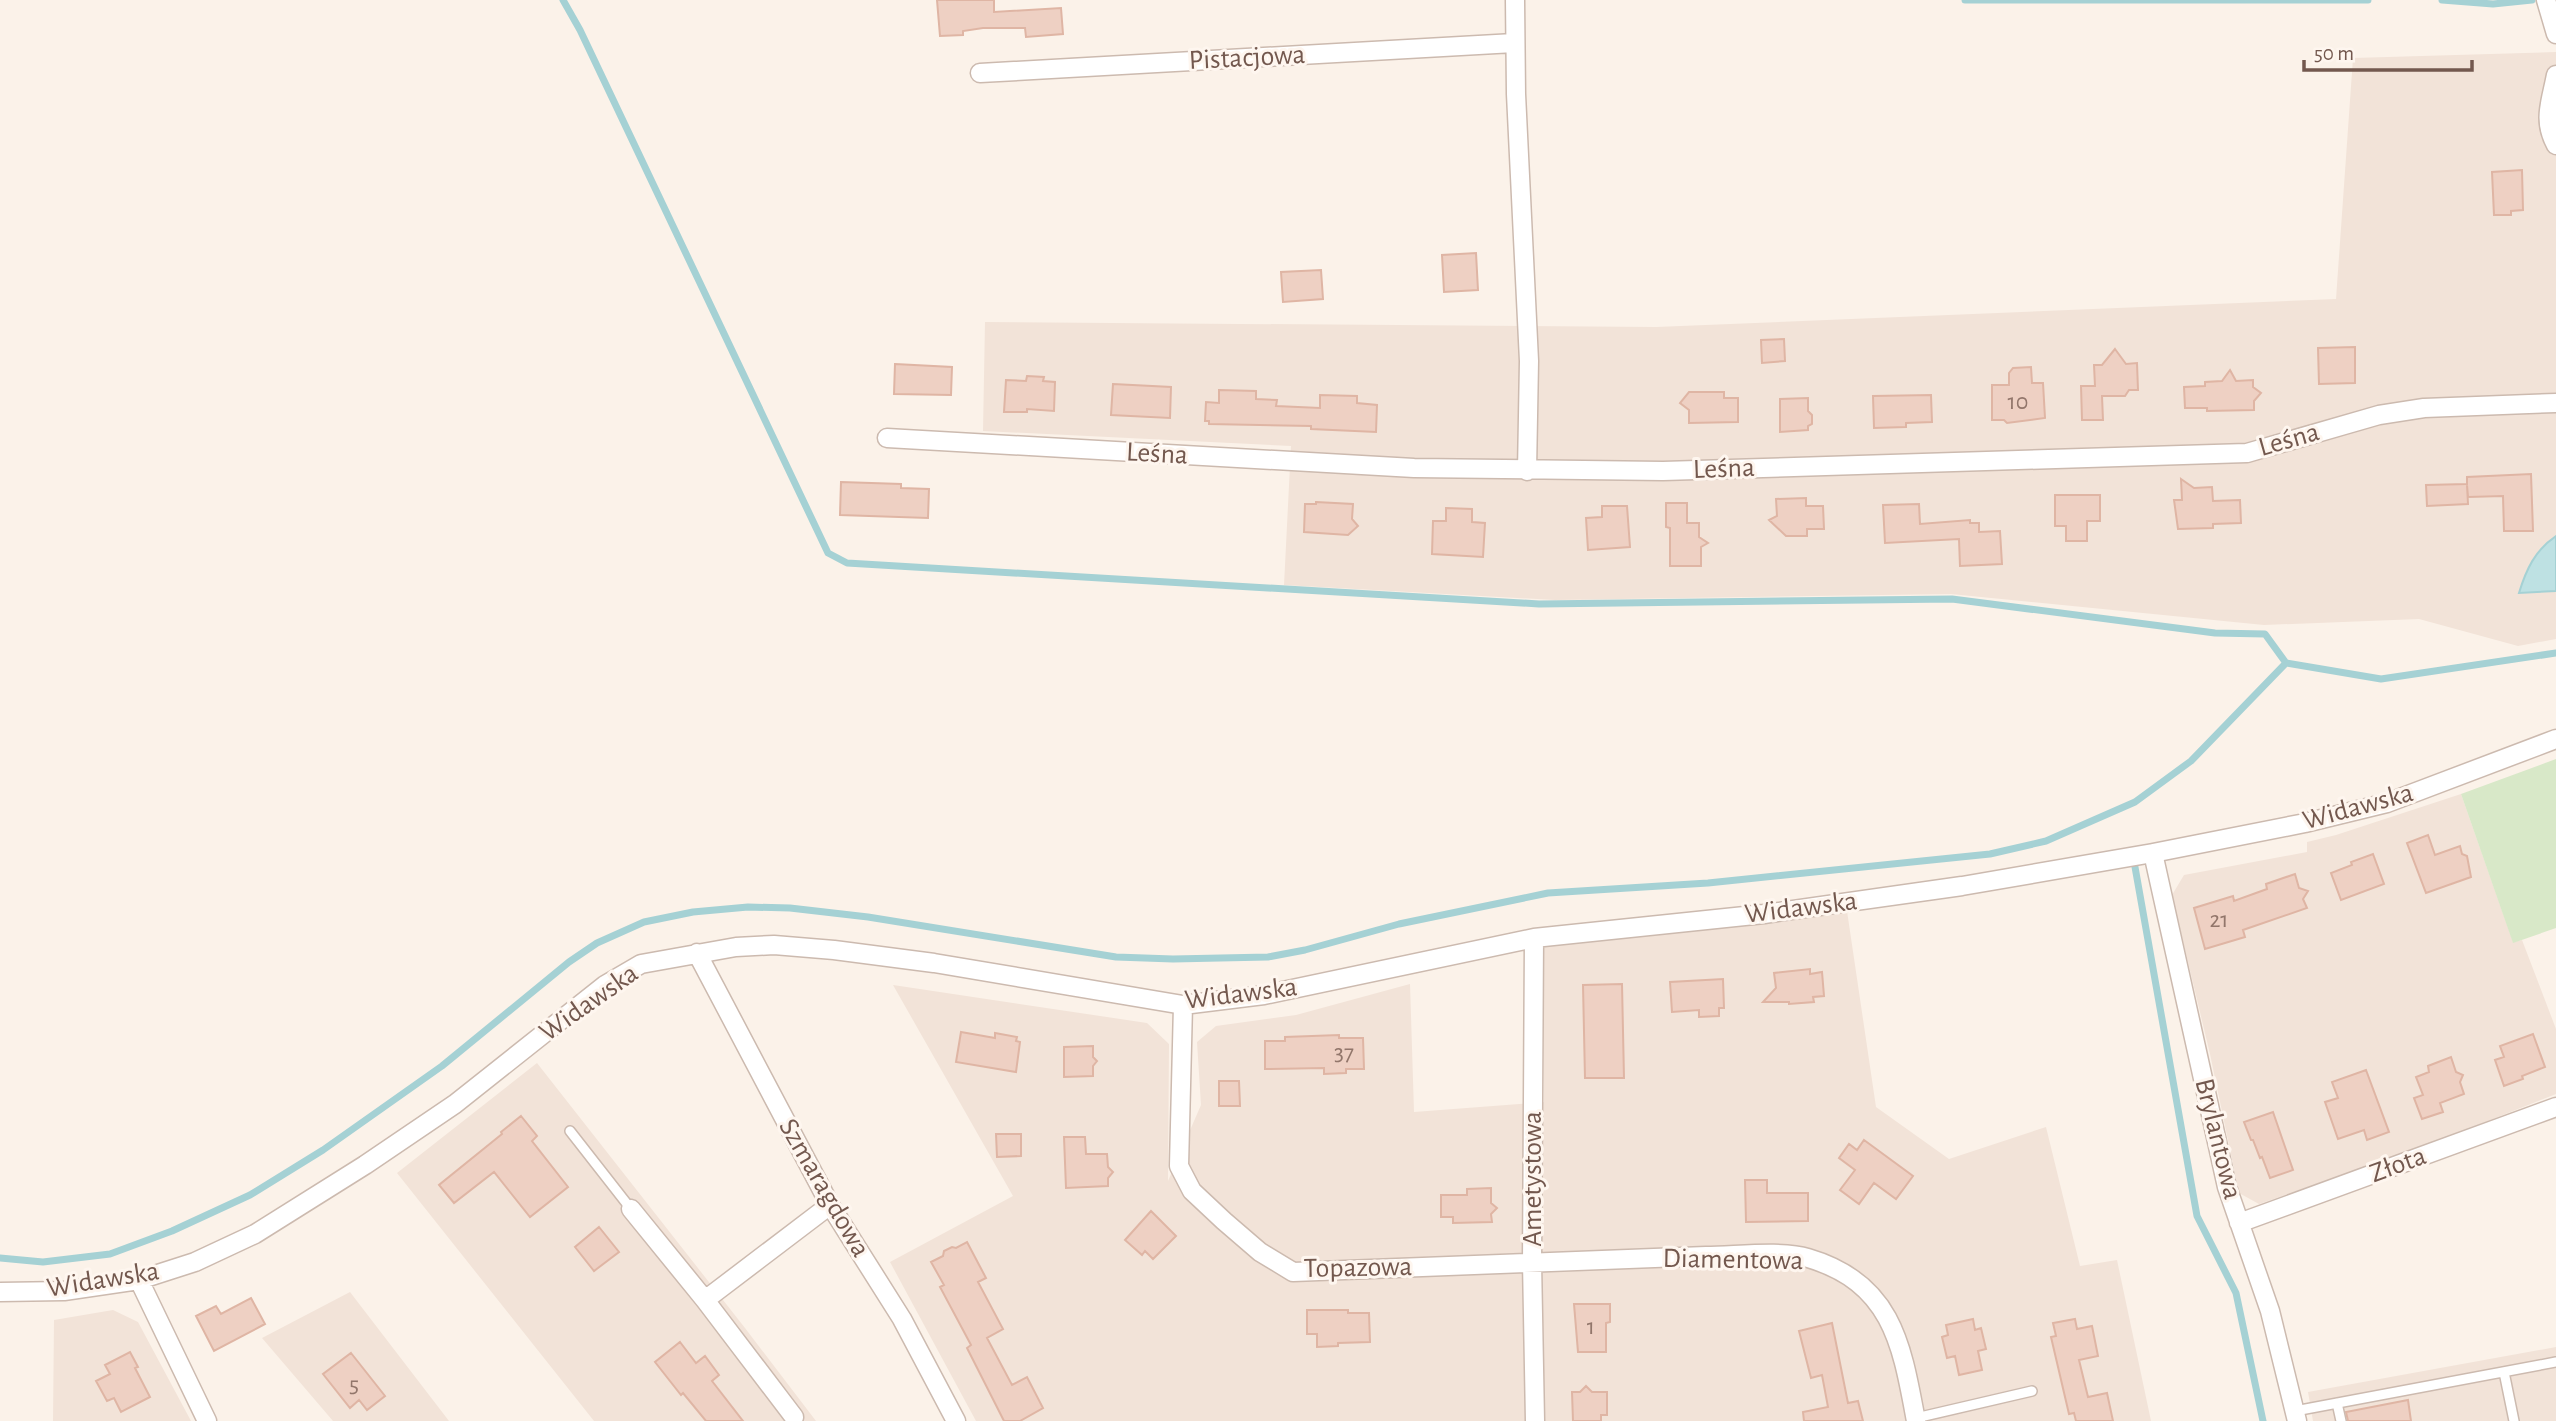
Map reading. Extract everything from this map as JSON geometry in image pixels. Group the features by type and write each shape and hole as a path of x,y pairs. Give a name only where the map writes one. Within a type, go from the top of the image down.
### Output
{"street":[{"path":"1515,0 1514,43 1529,361 1527,471"},
{"path":"2546,0 2556,34"},
{"name":"Pistacjowa","path":"980,73 1514,43"},
{"path":"2556,75 2548,115 2548,131 2556,145"},
{"name":"Leśna","path":"887,438 1400,468 1677,470 2247,453 2379,415 2424,408 2556,402"},
{"name":"Widawska","path":"0,1292 64,1291 139,1280 195,1262 255,1234 455,1104 605,985 641,964 697,953 774,945 934,963 1183,1004 1264,995 1534,938 1777,912 1962,886 2153,853 2387,803 2556,739"},
{"name":"Brylantowa","path":"2153,853 2227,1187 2270,1311 2296,1416"},
{"name":"Ametystowa","path":"1534,938 1532,1262 1535,1421"},
{"name":"Szmaragdowa","path":"697,953 830,1205 902,1319 956,1421"},
{"name":"Topazowa","path":"1183,1004 1179,1166 1192,1191 1260,1252 1293,1272 1532,1262"},
{"name":"Złota","path":"2239,1223 2556,1107"},
{"path":"705,1300 830,1205"},
{"path":"631,1209 705,1300 793,1417"},
{"name":"Diamentowa","path":"1532,1262 1770,1255 1807,1257 1845,1274 1878,1301 1900,1344 1916,1420"},
{"path":"139,1280 207,1421"}],"lane":[{"path":"570,1131 631,1209"},
{"path":"2296,1416 2337,1403 2556,1363"},
{"path":"2504,1372 2514,1421"},
{"path":"1916,1420 2032,1391"},
{"path":"2337,1403 2341,1421"}],"shaded area":[{"path":"2556,52 2556,639 2518,646 2419,619 2264,625 1951,594 1555,600 1284,585 1291,446 983,431 985,322 1656,327 2336,299 2353,58"},
{"path":"2461,794 2513,942 2522,940 2556,1029 2556,1094 2417,1149 2259,1204 2239,1193 2210,1054 2172,895 2184,875 2307,852 2307,842"},
{"path":"1847,911 1876,1107 1949,1159 2046,1127 2080,1266 2117,1260 2151,1421 976,1421 890,1262 1013,1196 893,985 1147,1023 1169,1044 1168,1181 1201,1105 1197,1042 1216,1026 1296,1015 1410,984 1414,1112 1544,1102 1542,945"},
{"path":"537,1063 816,1421 594,1421 397,1173"},
{"path":"350,1292 449,1421 333,1421 262,1338"},
{"path":"113,1310 138,1322 191,1421 53,1421 54,1320"},
{"path":"2556,1347 2556,1421 2313,1421 2308,1392"}],"green space":[{"path":"2556,759 2556,928 2513,943 2461,794"}],"water":[{"path":"2556,536 2556,591 2519,593 2532,561"}],"building":[{"path":"937,0 994,0 994,12 1061,8 1063,34 1026,37 1025,28 983,28 963,31 963,35 940,36"},
{"path":"2522,170 2523,210 2511,211 2511,215 2494,215 2492,172"},
{"path":"1476,253 1478,290 1444,292 1442,255"},
{"path":"1321,270 1323,299 1283,302 1281,272"},
{"path":"1784,339 1785,361 1762,363 1761,340"},
{"path":"2355,347 2355,383 2319,384 2318,348"},
{"path":"2115,349 2126,364 2137,363 2138,390 2129,390 2125,396 2102,396 2103,420 2082,420 2081,386 2095,386 2094,365 2102,365"},
{"path":"895,364 952,367 951,395 894,394"},
{"path":"2031,367 2032,383 2043,383 2045,418 2007,423 2004,420 1992,420 1992,385 2009,385 2009,373 2013,368"},
{"path":"2230,370 2236,381 2253,380 2253,387 2261,393 2254,401 2254,410 2207,411 2207,408 2185,408 2184,387 2205,386 2205,382 2222,381"},
{"path":"1027,376 1044,377 1043,381 1055,382 1054,411 1027,409 1027,412 1004,412 1006,380 1026,381"},
{"path":"1113,384 1171,387 1170,418 1111,415"},
{"path":"1219,390 1256,391 1256,399 1277,400 1276,406 1320,408 1320,395 1357,396 1357,403 1377,405 1376,432 1311,429 1311,426 1209,424 1209,421 1205,421 1206,402 1219,403"},
{"path":"1689,392 1724,392 1724,398 1738,398 1738,422 1689,423 1689,410 1680,403"},
{"path":"1931,395 1932,422 1906,423 1906,427 1874,428 1873,396"},
{"path":"1808,398 1812,424 1808,426 1808,430 1780,432 1780,399"},
{"path":"2531,474 2533,531 2504,531 2503,496 2468,497 2467,485 2468,504 2427,506 2426,485 2467,484 2467,477"},
{"path":"2181,479 2194,488 2212,487 2213,501 2240,500 2241,523 2213,524 2213,528 2178,529 2174,500 2182,500"},
{"path":"841,482 901,484 901,488 929,489 928,518 840,515"},
{"path":"2055,495 2100,495 2100,521 2087,521 2087,541 2066,541 2066,526 2055,526"},
{"path":"1806,498 1806,506 1823,506 1824,529 1807,529 1807,536 1786,536 1769,520 1777,516 1776,499"},
{"path":"1666,503 1687,503 1687,523 1699,523 1699,537 1708,543 1701,547 1701,566 1670,566 1670,528 1666,527"},
{"path":"1305,504 1353,504 1352,519 1358,526 1348,535 1304,532"},
{"path":"1919,504 1920,524 1970,520 1970,523 1979,523 1979,532 2000,531 2002,564 1960,566 1959,539 1885,543 1883,505"},
{"path":"1602,506 1627,506 1630,547 1588,550 1586,518 1602,517"},
{"path":"1446,508 1472,509 1472,522 1485,523 1483,557 1432,554 1433,521 1446,521"},
{"path":"2428,835 2435,855 2460,846 2462,854 2467,856 2471,877 2426,893 2407,843"},
{"path":"2373,854 2384,884 2341,900 2331,873"},
{"path":"2295,874 2299,888 2308,891 2303,899 2307,908 2243,930 2245,937 2205,949 2194,908 2233,896 2234,901 2267,889 2266,884"},
{"path":"1810,969 1810,974 1822,972 1824,996 1813,997 1814,1002 1763,1002 1776,988 1774,973"},
{"path":"1723,979 1724,1008 1719,1008 1719,1016 1699,1017 1699,1010 1672,1012 1670,982"},
{"path":"1622,984 1624,1078 1585,1078 1583,985"},
{"path":"961,1032 995,1038 995,1033 1017,1037 1016,1041 1020,1042 1016,1072 956,1062"},
{"path":"2533,1034 2545,1067 2504,1086 2495,1060 2504,1057 2500,1046"},
{"path":"1339,1035 1339,1038 1363,1038 1364,1069 1346,1069 1346,1073 1324,1074 1324,1068 1265,1069 1265,1041 1285,1041 1285,1037"},
{"path":"1093,1046 1093,1057 1097,1061 1093,1066 1093,1076 1064,1077 1064,1047"},
{"path":"2451,1057 2456,1072 2463,1075 2460,1082 2464,1094 2440,1103 2443,1112 2422,1119 2414,1098 2423,1095 2416,1077 2429,1072 2428,1066"},
{"path":"2366,1070 2389,1132 2367,1140 2364,1130 2338,1139 2325,1102 2338,1098 2332,1082"},
{"path":"1219,1081 1239,1081 1240,1106 1219,1106"},
{"path":"2273,1112 2293,1170 2270,1178 2244,1122"},
{"path":"521,1116 537,1136 532,1141 568,1187 530,1217 494,1172 454,1203 439,1185"},
{"path":"996,1134 1021,1134 1021,1156 997,1157"},
{"path":"1064,1137 1085,1137 1086,1154 1107,1154 1108,1167 1113,1172 1108,1178 1108,1186 1066,1188"},
{"path":"1864,1140 1913,1176 1896,1199 1874,1183 1859,1204 1840,1190 1855,1170 1839,1158 1849,1144 1857,1150"},
{"path":"1745,1180 1767,1180 1767,1193 1808,1193 1808,1221 1746,1222"},
{"path":"1491,1188 1491,1203 1497,1208 1491,1214 1492,1222 1453,1223 1453,1217 1441,1217 1441,1195 1467,1195 1467,1189"},
{"path":"1151,1211 1176,1236 1153,1259 1145,1251 1142,1255 1125,1240"},
{"path":"599,1227 619,1252 594,1271 575,1247"},
{"path":"967,1242 986,1278 978,1282 1003,1329 987,1338 1012,1385 1027,1377 1043,1408 1020,1421 1004,1421 967,1348 971,1345 940,1287 944,1285 931,1262 943,1256 944,1251"},
{"path":"251,1298 265,1324 214,1351 196,1316 216,1306 221,1314"},
{"path":"1574,1304 1610,1304 1610,1322 1606,1323 1606,1352 1578,1352"},
{"path":"1307,1310 1369,1313 1370,1342 1317,1347 1317,1334 1307,1334"},
{"path":"1973,1319 1975,1330 1981,1328 1986,1349 1978,1351 1982,1370 1959,1375 1955,1356 1947,1358 1942,1337 1948,1335 1946,1325"},
{"path":"2075,1319 2077,1329 2092,1326 2098,1356 2079,1360 2088,1397 2107,1393 2113,1421 2076,1421 2074,1413 2069,1414 2051,1337 2056,1336 2053,1323"},
{"path":"1832,1323 1848,1403 1858,1401 1863,1421 1804,1421 1803,1412 1828,1407 1822,1375 1811,1378 1799,1331"},
{"path":"680,1342 696,1363 705,1356 719,1375 712,1381 743,1421 706,1421 683,1393 681,1395 655,1362"},
{"path":"130,1352 150,1397 121,1412 114,1398 107,1401 96,1381 110,1374 105,1365"},
{"path":"351,1353 385,1396 367,1410 359,1400 350,1408 323,1374"},
{"path":"1586,1386 1592,1392 1607,1392 1607,1415 1601,1415 1601,1421 1573,1421 1572,1392 1580,1392"},
{"path":"2408,1400 2411,1421 2348,1421 2346,1412"}],"waterway":[{"path":"563,0 580,30 828,553 847,563 1539,604 1952,599 2215,633 2265,634 2286,663"},
{"path":"1965,0 2368,0"},
{"path":"2442,0 2493,4 2532,0"},
{"path":"0,1258 43,1262 110,1254 172,1231 250,1195 323,1150 442,1066 569,962 597,943 644,922 693,912 748,907 790,908 868,917 1116,957 1268,957 1305,950 1399,924 1548,893 1708,883 1990,854 2046,841 2135,802 2191,761 2286,663 2381,679 2556,653"},
{"path":"2135,867 2197,1216 2236,1293 2263,1421"}]}
